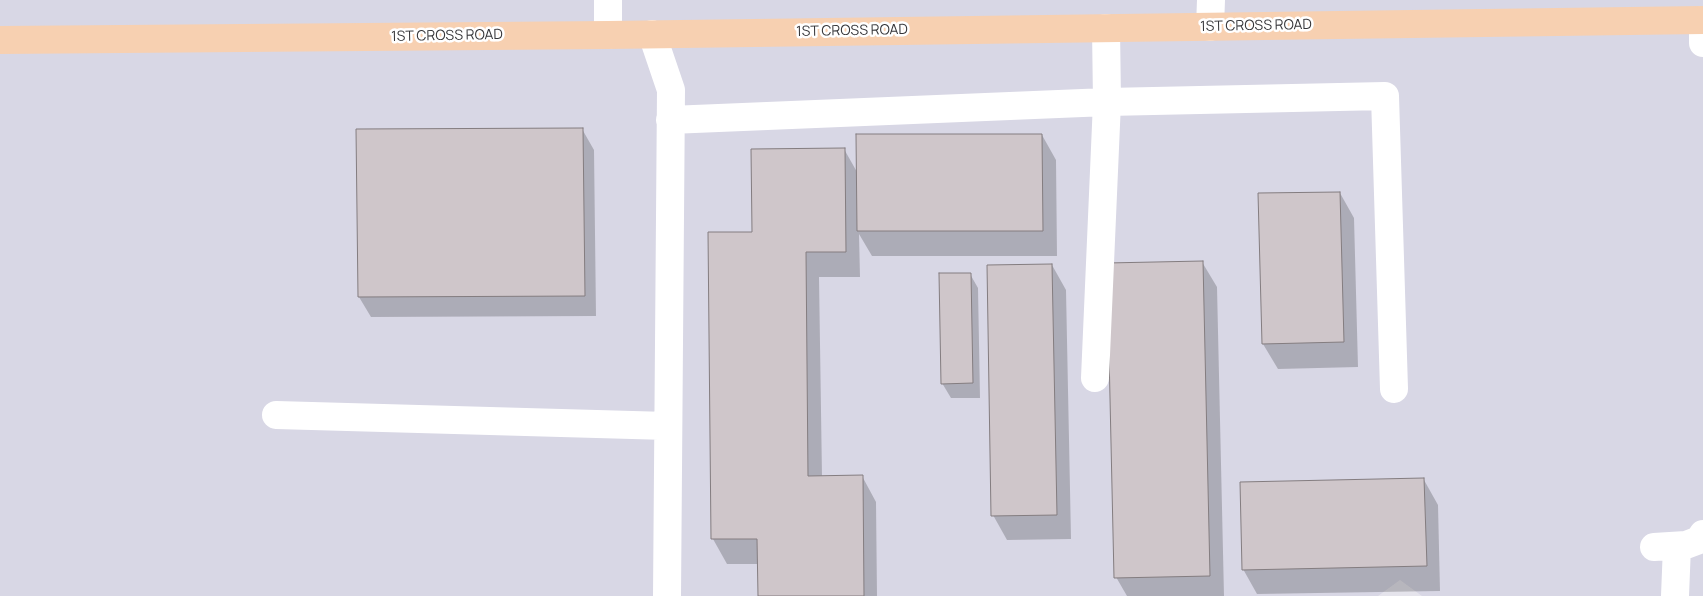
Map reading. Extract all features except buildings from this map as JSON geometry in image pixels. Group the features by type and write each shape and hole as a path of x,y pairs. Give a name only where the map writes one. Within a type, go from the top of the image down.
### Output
{"main road":[{"name":"1ST CROSS ROAD","path":"0,40 608,35 1703,20"}],"street":[{"path":"608,0 608,35"},
{"path":"1210,27 1211,0"},
{"path":"1703,20 1703,43"},
{"path":"1095,378 1107,102 1106,28"},
{"path":"652,34 671,90 666,596"},
{"path":"670,120 1107,102 1385,96 1394,390"},
{"path":"276,415 668,426"},
{"path":"1675,596 1666,546 1699,540 1703,534"}],"shaded area":[{"path":"0,0 1703,0 1703,596 1422,596 1400,580 1378,596 0,596"}]}
